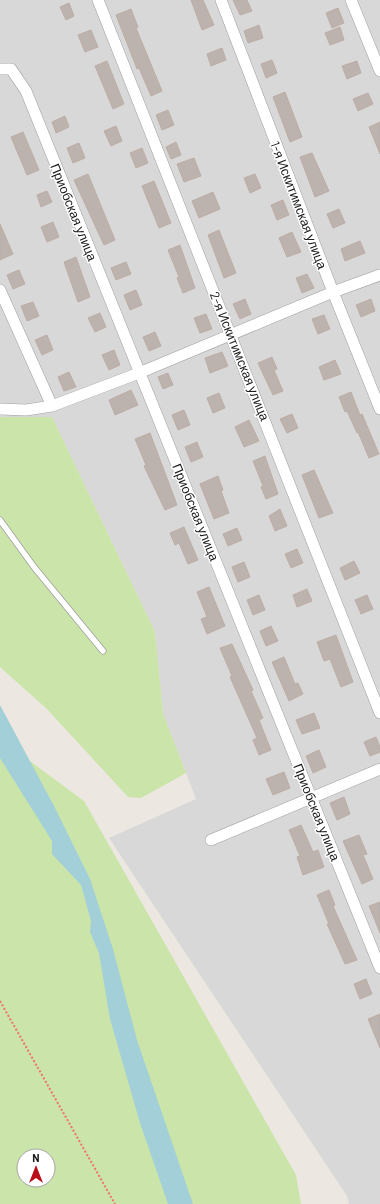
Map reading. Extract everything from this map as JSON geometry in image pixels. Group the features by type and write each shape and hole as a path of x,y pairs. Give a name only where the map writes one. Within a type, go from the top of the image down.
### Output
{"street":[{"name":"2-я Искитимская улица","path":"98,0 232,335 380,713"},
{"name":"1-я Искитимская улица","path":"221,0 332,292 380,409"},
{"path":"351,0 380,70"},
{"name":"Приобская улица","path":"0,69 11,69 26,91 380,968"},
{"path":"0,409 26,410 52,406 140,373 332,292 380,275"},
{"path":"0,290 52,406"},
{"path":"211,840 312,799 380,769"}],"lane":[{"path":"0,520 34,567 103,651"}],"path":[{"path":"0,1001 115,1204"}],"shaded area":[{"path":"0,0 380,0 380,1204 349,1204 347,1196 109,838 196,799 163,713 155,632 52,417 1,417 0,415"}],"green space":[{"path":"0,417 52,417 155,632 163,713 186,773 141,798 128,797 47,709 0,667"},
{"path":"0,739 84,801 296,1175 301,1204 0,1204"}],"water":[{"path":"0,705 54,806 90,879 113,949 137,1040 193,1204 168,1204 140,1123 110,1019 99,953 90,932 91,921 81,885 52,854 52,841 0,758"}],"building":[{"path":"191,0 203,0 214,25 202,30"},
{"path":"233,0 247,0 252,11 240,15"},
{"path":"69,3 74,16 66,20 60,7"},
{"path":"338,8 344,23 332,28 326,13"},
{"path":"131,9 138,27 136,28 162,91 151,96 139,68 137,69 116,15"},
{"path":"259,25 263,38 248,43 244,31"},
{"path":"340,27 344,40 330,45 325,33"},
{"path":"91,30 98,47 85,52 78,35"},
{"path":"222,48 226,60 211,66 207,54"},
{"path":"272,60 277,73 266,78 261,64"},
{"path":"107,61 124,104 113,109 95,66"},
{"path":"357,61 361,73 347,79 342,66"},
{"path":"285,92 302,137 290,142 273,97"},
{"path":"368,93 373,104 358,111 353,99"},
{"path":"168,110 174,125 162,130 156,115"},
{"path":"65,116 69,127 56,133 52,122"},
{"path":"380,122 380,154 369,127"},
{"path":"116,126 122,141 111,146 104,131"},
{"path":"23,132 39,170 27,175 11,137"},
{"path":"176,142 181,155 171,159 166,147"},
{"path":"79,143 85,158 73,163 67,148"},
{"path":"142,148 148,163 136,168 130,153"},
{"path":"312,153 329,191 315,197 300,157"},
{"path":"194,158 201,176 184,182 177,164"},
{"path":"88,174 115,240 104,245 74,180"},
{"path":"255,174 261,188 250,193 244,178"},
{"path":"154,181 171,223 159,228 142,186"},
{"path":"47,191 52,202 41,207 37,195"},
{"path":"213,192 220,209 199,218 192,201"},
{"path":"283,200 289,215 277,220 271,205"},
{"path":"339,209 345,223 333,228 327,214"},
{"path":"53,222 59,237 47,242 41,227"},
{"path":"0,224 13,254 0,260"},
{"path":"219,230 236,273 224,278 208,235"},
{"path":"292,232 301,252 287,257 279,238"},
{"path":"360,241 365,253 345,261 341,249"},
{"path":"180,245 195,288 183,293 177,278 179,277 168,250"},
{"path":"76,257 90,297 78,302 64,262"},
{"path":"126,262 131,274 116,280 111,268"},
{"path":"19,270 25,284 13,289 7,275"},
{"path":"307,274 314,288 302,293 296,278"},
{"path":"136,290 142,305 130,310 124,295"},
{"path":"245,299 251,314 240,319 233,304"},
{"path":"371,299 375,311 361,317 356,305"},
{"path":"33,302 39,316 27,321 21,306"},
{"path":"100,313 106,327 95,332 88,318"},
{"path":"206,314 212,329 200,333 194,318"},
{"path":"324,315 330,329 318,334 312,319"},
{"path":"155,332 161,346 149,351 143,337"},
{"path":"47,335 53,350 42,355 35,340"},
{"path":"114,350 120,365 109,370 102,355"},
{"path":"222,352 228,366 210,373 205,358"},
{"path":"272,357 277,369 274,370 283,391 273,395 258,363"},
{"path":"335,360 341,374 324,380 319,367"},
{"path":"69,372 76,387 64,391 58,377"},
{"path":"168,373 173,385 163,389 158,377"},
{"path":"131,390 138,405 115,415 109,400"},
{"path":"351,392 360,415 362,414 379,454 369,458 358,432 357,433 347,411 345,412 339,397"},
{"path":"219,393 225,408 213,413 207,398"},
{"path":"184,410 190,425 178,430 172,415"},
{"path":"292,414 298,428 287,433 280,419"},
{"path":"249,420 259,441 244,447 235,427"},
{"path":"150,433 177,505 165,510 144,466 146,465 135,439"},
{"path":"197,442 203,457 191,462 185,447"},
{"path":"265,456 278,494 266,499 261,487 263,486 253,461"},
{"path":"314,470 333,513 319,518 302,475"},
{"path":"218,476 223,490 221,491 229,513 214,519 200,484"},
{"path":"280,509 287,526 275,531 269,516"},
{"path":"184,527 198,560 188,564 179,543 175,545 170,533"},
{"path":"237,528 242,540 228,546 223,534"},
{"path":"297,549 303,563 291,568 285,554"},
{"path":"354,561 360,573 345,580 340,568"},
{"path":"244,562 250,577 238,582 232,567"},
{"path":"209,587 225,626 207,634 201,619 207,617 197,592"},
{"path":"307,589 312,601 297,607 293,595"},
{"path":"259,595 265,610 253,615 247,600"},
{"path":"367,595 373,609 361,614 355,600"},
{"path":"271,626 278,641 266,646 260,631"},
{"path":"336,635 353,682 341,687 330,659 324,661 317,642"},
{"path":"232,644 253,690 251,691 263,718 259,720 271,750 259,755 253,740 257,738 230,677 232,676 220,648"},
{"path":"284,657 295,684 298,683 303,694 289,701 272,662"},
{"path":"314,713 320,728 302,734 296,720"},
{"path":"376,737 380,747 380,752 370,756 364,742"},
{"path":"319,750 326,767 313,773 306,756"},
{"path":"284,772 290,788 273,795 266,779"},
{"path":"344,797 350,814 337,820 330,803"},
{"path":"301,825 313,852 318,850 324,867 303,875 297,857 300,856 289,830"},
{"path":"359,835 367,854 363,855 373,879 362,884 343,841"},
{"path":"329,890 335,905 333,906 357,960 345,964 327,924 329,924 317,895"},
{"path":"380,902 380,933 369,906"},
{"path":"366,979 372,994 360,999 354,984"},
{"path":"380,1014 380,1048 368,1019"}]}
